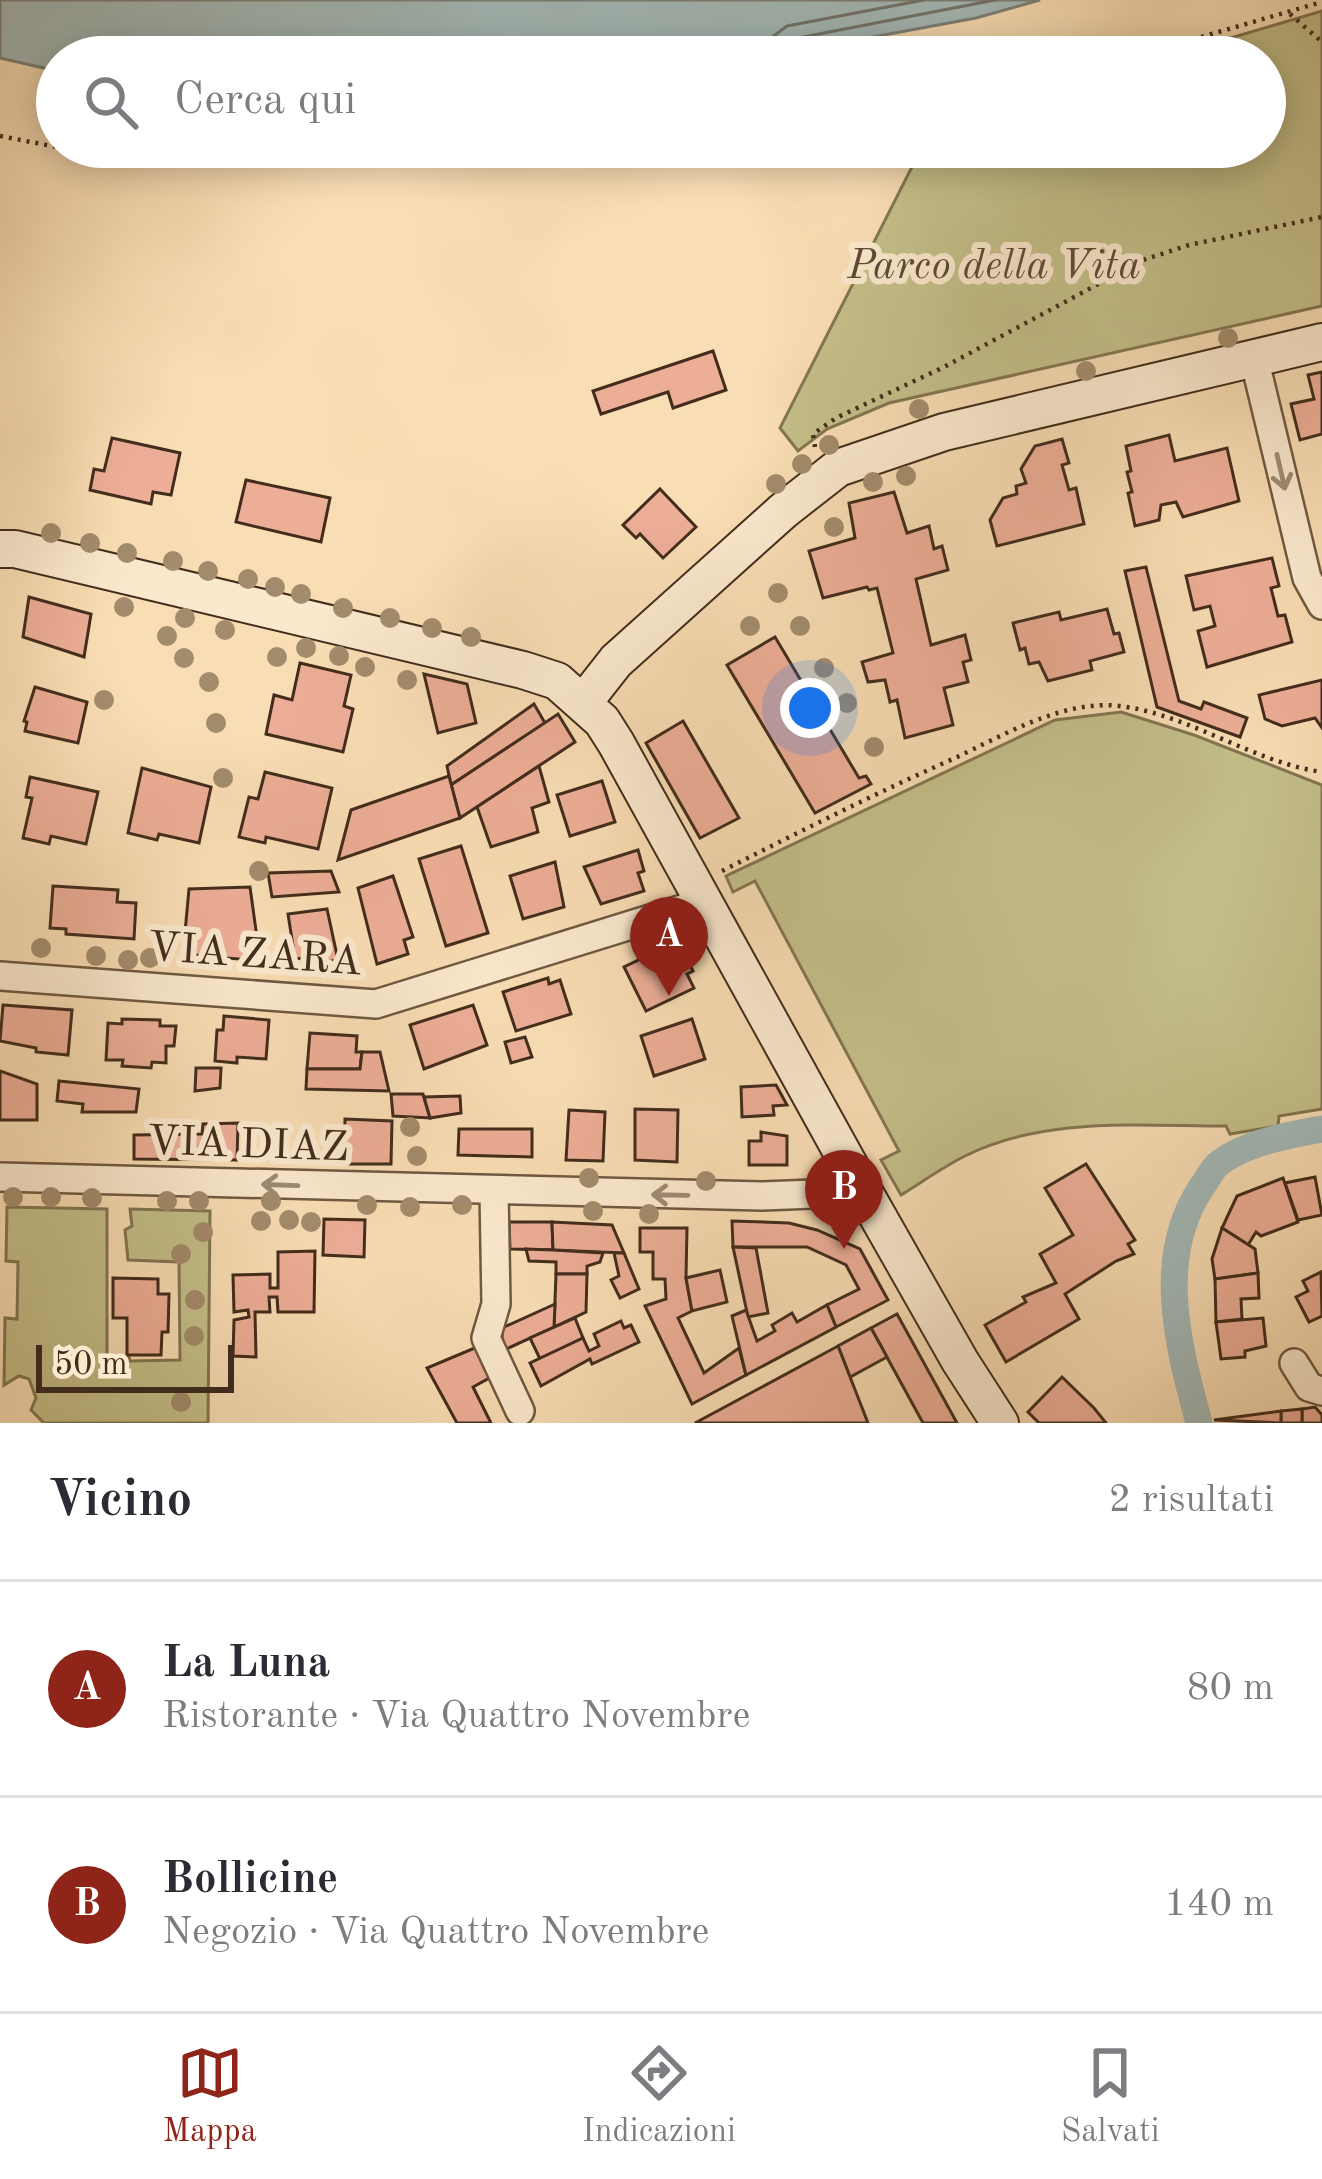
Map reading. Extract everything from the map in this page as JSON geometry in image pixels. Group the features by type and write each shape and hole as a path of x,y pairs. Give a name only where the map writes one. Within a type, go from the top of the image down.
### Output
{"street":[{"path":"583,703 616,661 838,467 890,447 1322,342"},
{"path":"1254,358 1307,578 1322,605"},
{"path":"0,549 457,652 557,681 583,703 602,721 864,1192 1000,1423"},
{"name":"VIA ZARA","path":"0,976 376,1004 700,893"},
{"name":"VIA DIAZ","path":"0,1177 787,1197 864,1192"},
{"path":"494,1191 496,1304 487,1338 520,1412"},
{"path":"1294,1363 1309,1387 1322,1391"}],"path":[{"path":"1206,36 1322,2"},
{"path":"1288,13 1322,42"},
{"path":"0,136 36,143"},
{"path":"819,483 813,434 836,418 944,367 1143,260 1189,245 1322,218"},
{"path":"700,893 876,793 1054,714 1118,706 1162,717 1294,768 1322,772"}],"green space":[{"name":"Parco della Vita","path":"1322,11 1322,306 889,403 827,429 798,451 780,428 911,168 1286,168 1286,36 1237,36"},
{"path":"1121,712 1322,785 1322,1109 1279,1116 1278,1126 1230,1134 1226,1126 1126,1125 1028,1134 965,1156 901,1195 881,1160 899,1151 755,881 733,892 726,876 1055,720"},
{"path":"7,1207 107,1209 107,1357 129,1357 130,1361 180,1360 179,1262 128,1260 125,1230 132,1226 130,1209 210,1211 208,1423 44,1423 31,1410 36,1398 29,1379 19,1376 4,1385 5,1318 17,1319 18,1262 6,1261"}],"water":[{"path":"0,0 1040,0 976,18 878,36 36,36 36,66 0,58"}],"building":[{"path":"713,351 726,390 673,408 668,392 601,414 593,391"},
{"path":"1322,372 1322,434 1300,440 1291,404 1314,399 1308,375"},
{"path":"1169,435 1175,461 1227,448 1239,501 1183,517 1176,502 1161,505 1159,520 1135,526 1126,446"},
{"path":"112,438 180,453 171,495 153,492 151,504 90,490 94,469 104,471"},
{"path":"1062,439 1069,463 1062,465 1069,490 1076,488 1084,524 997,546 990,520 1003,498 1017,494 1016,486 1026,483 1021,469 1035,446"},
{"path":"246,480 330,498 321,542 236,522"},
{"path":"660,489 696,527 663,558 640,534 636,538 623,525"},
{"path":"894,492 907,533 929,526 934,549 942,546 948,570 916,579 931,645 965,635 971,660 963,662 968,682 944,688 953,725 905,738 897,700 890,702 885,680 868,682 862,662 893,653 877,588 823,598 809,551 855,538 849,503"},
{"path":"1272,558 1279,586 1271,588 1278,616 1285,615 1292,642 1207,667 1198,631 1215,626 1210,606 1194,610 1186,576"},
{"path":"1146,567 1179,701 1201,709 1204,702 1247,718 1240,737 1157,707 1125,571"},
{"path":"29,597 91,614 84,657 23,637"},
{"path":"1107,609 1124,652 1090,661 1092,670 1048,681 1039,662 1029,664 1025,648 1020,650 1013,623 1059,612 1061,620"},
{"path":"775,637 859,778 866,776 871,784 815,813 727,665"},
{"path":"300,663 351,675 344,706 353,709 343,752 266,734 274,695 292,700"},
{"path":"424,674 467,684 476,723 438,733"},
{"path":"1322,680 1322,728 1315,718 1282,726 1265,719 1259,695"},
{"path":"35,687 87,702 78,743 25,731"},
{"path":"534,704 545,723 451,785 447,766"},
{"path":"558,714 575,742 460,818 451,785"},
{"path":"683,721 739,818 700,838 646,743"},
{"path":"539,766 549,802 532,808 538,832 491,847 477,807"},
{"path":"142,768 211,787 199,843 128,833"},
{"path":"265,772 332,788 318,849 266,837 265,843 239,837 249,797 258,799"},
{"path":"449,776 460,818 338,860 351,810"},
{"path":"30,777 98,792 86,844 51,836 49,844 23,838 32,798 26,797"},
{"path":"602,781 615,822 570,836 557,795"},
{"path":"461,846 488,933 446,946 419,859"},
{"path":"638,850 644,891 601,904 584,867"},
{"path":"555,862 564,907 523,919 510,876"},
{"path":"331,871 339,892 272,897 268,873"},
{"path":"393,876 413,937 404,940 408,954 377,964 358,888"},
{"path":"53,886 118,890 117,902 136,903 134,939 66,934 66,929 50,928"},
{"path":"250,887 259,952 249,960 183,954 189,889"},
{"path":"327,909 338,960 312,964 311,957 295,959 288,914"},
{"path":"672,944 679,957 685,954 694,988 646,1011 624,967"},
{"path":"548,978 549,984 560,980 571,1014 516,1031 503,992"},
{"path":"3,1005 72,1010 68,1055 0,1041"},
{"path":"473,1005 487,1045 424,1069 410,1025"},
{"path":"224,1016 269,1020 266,1059 215,1061 217,1030 223,1030"},
{"path":"122,1019 160,1020 160,1026 176,1026 174,1046 166,1046 166,1063 152,1062 151,1068 106,1060 108,1023 122,1024"},
{"path":"692,1019 705,1059 654,1076 641,1036"},
{"path":"310,1033 357,1036 360,1069 307,1069"},
{"path":"525,1037 532,1057 511,1063 505,1042"},
{"path":"362,1052 380,1052 389,1091 306,1089 307,1069 360,1069"},
{"path":"196,1068 221,1068 220,1088 195,1091"},
{"path":"0,1071 37,1084 37,1120 0,1120"},
{"path":"59,1081 139,1089 136,1112 82,1112 83,1104 57,1101"},
{"path":"776,1085 787,1105 773,1106 774,1115 742,1117 741,1087"},
{"path":"391,1094 423,1094 430,1118 393,1116"},
{"path":"460,1096 461,1113 430,1118 424,1097"},
{"path":"635,1109 678,1110 677,1162 635,1160"},
{"path":"569,1110 605,1112 603,1161 566,1160"},
{"path":"345,1119 392,1121 391,1164 344,1164"},
{"path":"238,1123 237,1160 134,1159 134,1135 202,1134 203,1124"},
{"path":"459,1129 532,1129 532,1157 458,1155"},
{"path":"761,1132 787,1136 787,1165 749,1165 749,1141 761,1141"},
{"path":"1086,1164 1135,1240 1128,1244 1134,1254 1065,1294 1079,1319 1006,1362 985,1325 1026,1302 1023,1297 1056,1283 1040,1254 1073,1235 1045,1188"},
{"path":"1315,1177 1322,1215 1298,1220 1285,1183"},
{"path":"1283,1178 1298,1222 1261,1236 1256,1232 1248,1245 1222,1228 1237,1196"},
{"path":"324,1219 365,1220 364,1257 323,1255"},
{"path":"732,1221 789,1223 860,1249 888,1300 836,1327 827,1305 859,1289 846,1265 807,1247 733,1247"},
{"path":"509,1222 552,1222 553,1250 510,1249"},
{"path":"552,1222 612,1225 624,1253 553,1250"},
{"path":"640,1228 687,1228 686,1278 692,1311 678,1318 704,1373 739,1348 746,1375 692,1404 645,1306 666,1299 665,1279 653,1279 653,1252 640,1252"},
{"path":"1222,1228 1255,1249 1258,1273 1215,1279 1212,1259"},
{"path":"733,1247 756,1248 768,1313 748,1317"},
{"path":"526,1249 603,1253 600,1262 587,1266 587,1274 556,1274 556,1262 529,1261"},
{"path":"315,1251 314,1312 278,1312 277,1297 269,1297 270,1312 255,1312 256,1357 233,1356 234,1320 249,1317 248,1310 234,1312 233,1275 270,1274 270,1288 278,1288 278,1252"},
{"path":"614,1253 624,1253 639,1289 620,1298 611,1280 619,1276"},
{"path":"720,1270 727,1302 692,1311 686,1278"},
{"path":"1321,1272 1322,1316 1309,1322 1296,1297 1308,1291 1303,1281"},
{"path":"1258,1273 1259,1298 1241,1299 1242,1319 1216,1322 1215,1279"},
{"path":"556,1274 587,1274 586,1312 554,1327"},
{"path":"113,1278 158,1279 158,1294 169,1294 168,1332 162,1332 161,1355 127,1355 127,1318 113,1318"},
{"path":"555,1304 554,1327 502,1351 502,1328"},
{"path":"827,1305 836,1327 746,1375 732,1316 746,1310 757,1341 792,1313 797,1322"},
{"path":"897,1314 957,1423 923,1423 871,1328"},
{"path":"575,1318 583,1338 540,1359 530,1338"},
{"path":"1263,1318 1266,1346 1245,1351 1245,1357 1221,1359 1216,1322"},
{"path":"621,1321 624,1328 631,1325 639,1342 592,1364 590,1359 541,1386 530,1363 583,1338 589,1351 599,1346 594,1334"},
{"path":"871,1328 887,1357 850,1377 838,1346"},
{"path":"838,1346 868,1423 695,1423"},
{"path":"477,1347 491,1377 473,1387 491,1423 457,1423 427,1368"},
{"path":"1062,1377 1106,1423 1039,1423 1028,1412"},
{"path":"1315,1407 1322,1423 1302,1423 1302,1409"},
{"path":"1302,1409 1302,1423 1281,1423 1281,1411"},
{"path":"1281,1411 1281,1423 1214,1420"}],"waterway":[{"path":"1199,1423 1175,1304 1178,1244 1187,1215 1213,1170 1228,1157 1267,1141 1322,1129"}],"place":[{"name":"La Luna","path":"669,996"},
{"name":"Bollicine","path":"844,1249"}]}
